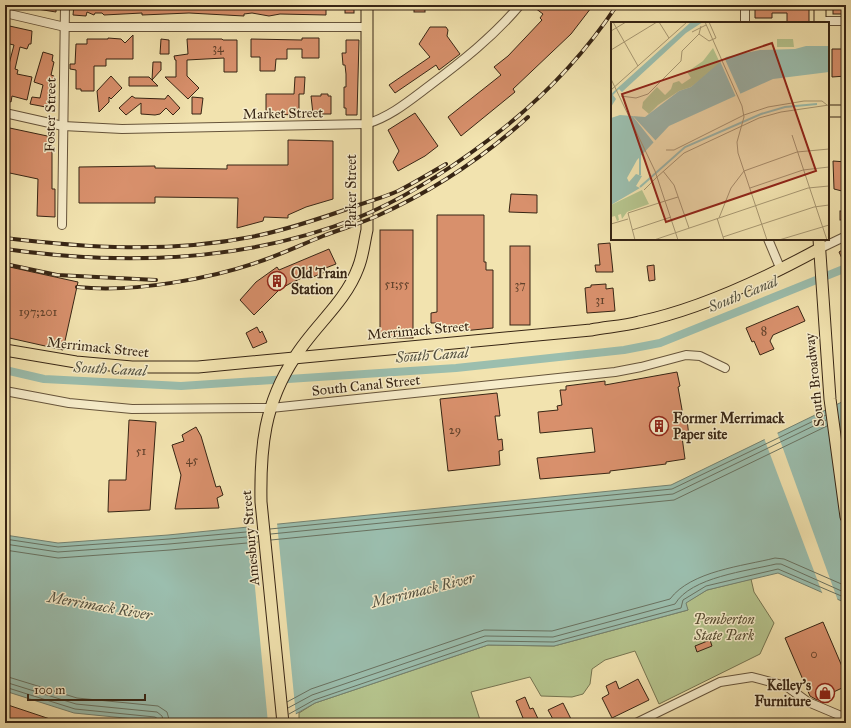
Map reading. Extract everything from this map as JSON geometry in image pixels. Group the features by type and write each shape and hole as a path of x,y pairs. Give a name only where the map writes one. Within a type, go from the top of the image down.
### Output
{"main road":[{"name":"Parker Street","path":"293,360 342,298 357,270 362,256 366,230 368,5"},
{"path":"820,5 820,22"},
{"path":"829,111 846,112"},
{"name":"Merrimack Street","path":"5,350 76,362 132,368 198,367 293,360 591,330 639,322 700,304 781,270 819,244"},
{"name":"South Broadway","path":"819,244 830,399 846,517"},
{"name":"Amesbury Street","path":"283,723 261,502 260,475 263,441 273,404 293,360"}],"street":[{"name":"Foster Street","path":"62,225 65,5"},
{"name":"Market Street","path":"5,113 63,126 122,129 366,124 380,120 401,107 464,60 510,17 520,5"},
{"path":"745,5 745,22"},
{"path":"5,13 64,27 367,27"},
{"path":"820,22 846,21"},
{"path":"819,244 846,236"},
{"path":"768,240 781,270"},
{"name":"South Canal Street","path":"5,391 69,403 132,409 273,404 615,372 686,355 700,356 724,368"},
{"path":"636,723 720,682 752,677 786,686 808,702 846,718"}],"green space":[{"name":"Pemberton State Park","path":"751,579 754,592 774,623 760,654 659,704 635,651 605,660 592,669 590,684 583,694 572,697 541,696 530,677 471,692 481,723 299,723 299,713 315,703 488,645 554,646 688,610 685,603 707,590"}],"water":[{"name":"Merrimack River","path":"846,400 846,603 778,573 707,590 686,603 688,610 554,646 488,645 315,703 280,723 175,723 74,713 5,691 5,535 58,543 168,535 671,485"}],"pier":[{"path":"777,432 838,601 823,595 764,438"},
{"path":"277,523 296,716 284,723 268,723 249,525"}],"building":[{"path":"37,5 56,5 56,12 37,9"},
{"path":"74,5 326,5 326,15 280,14 269,16 252,13 244,14 244,16 189,13 142,15 142,13 104,15 102,13 95,13 94,15 87,12 86,16 73,15"},
{"path":"345,5 354,5 354,13 345,13"},
{"path":"414,5 425,5 425,12 414,12"},
{"path":"531,5 587,5 591,8 571,34 513,89 515,92 461,136 448,117 501,75 494,67 508,56 542,20 540,18 543,14"},
{"path":"755,5 809,5 809,22 787,22 787,13 772,13 772,18 755,18"},
{"path":"833,5 846,5 846,14 833,14"},
{"path":"5,25 32,31 31,44 29,44 27,49 20,47 15,69 18,70 17,74 32,77 27,100 12,96 11,102 5,100 5,63 9,64 14,45 5,43"},
{"path":"430,27 446,27 448,30 447,36 460,54 439,70 436,65 395,93 389,85 430,57 419,44"},
{"path":"133,35 133,59 106,59 106,66 94,66 94,91 81,91 81,89 76,89 76,70 70,69 70,64 75,64 76,44 87,44 87,39 108,38 121,39 125,43"},
{"path":"302,38 319,38 319,58 302,58 302,49 287,49 287,59 276,59 275,71 260,71 260,57 251,57 251,39 302,40"},
{"path":"161,39 169,40 169,54 160,54"},
{"path":"187,39 237,40 237,72 224,72 224,58 187,60 187,76 199,88 188,99 165,77 176,77 176,60 174,56 188,54"},
{"path":"346,40 359,40 357,115 346,115 346,108 344,108 344,87 346,87 346,74 345,65 343,65 342,53 346,53"},
{"path":"832,49 846,49 846,76 832,77"},
{"path":"43,52 53,55 52,61 54,62 51,75 54,76 50,96 53,96 53,106 51,108 30,104 32,97 40,98 43,85 34,82"},
{"path":"153,62 161,62 161,70 152,80"},
{"path":"111,76 122,88 111,99 109,97 109,102 99,112 97,91"},
{"path":"129,77 149,77 158,86 129,86"},
{"path":"295,77 305,77 304,94 299,94 299,115 266,114 266,94 294,94"},
{"path":"321,94 328,94 328,96 331,96 331,114 313,114 311,96 321,96"},
{"path":"168,95 180,108 173,115 166,108 160,114 141,114 141,103 126,115 119,108 132,96 135,98 165,99"},
{"path":"192,97 203,98 201,114 192,114"},
{"path":"415,113 438,146 425,156 398,171 393,162 399,151 388,130"},
{"path":"5,127 52,137 52,189 55,189 55,217 37,216 38,179 5,172"},
{"path":"288,140 333,141 333,199 306,207 288,215 288,218 264,217 263,221 237,228 238,198 155,197 155,203 79,203 79,167 155,166 155,168 227,169 227,165 288,165"},
{"path":"833,161 846,162 846,192 834,189"},
{"path":"511,194 537,195 537,213 509,212"},
{"path":"840,211 846,211 846,220 840,220"},
{"path":"437,215 484,215 484,262 486,262 486,270 493,270 493,328 463,331 436,331 436,323 431,323 431,313 437,312"},
{"path":"380,230 413,230 413,338 380,338"},
{"path":"610,243 613,272 596,272 595,265 600,265 598,244"},
{"path":"510,246 530,246 530,325 510,325"},
{"path":"846,248 846,267 839,252"},
{"name":"Old Train Station","path":"329,249 336,264 323,269 325,272 308,279 306,276 279,290 254,315 240,300 256,282 277,267 279,270"},
{"path":"654,265 655,280 649,281 647,266"},
{"path":"5,266 78,282 63,350 5,337"},
{"path":"606,284 606,289 613,288 615,311 587,313 585,288 591,287 591,285"},
{"path":"798,306 805,321 773,335 770,341 774,349 760,355 746,328"},
{"path":"257,327 260,333 262,331 267,342 253,348 246,333"},
{"name":"Former Merrimack Paper site","path":"677,372 684,421 687,420 689,436 682,437 685,459 666,462 666,464 610,471 610,473 540,479 537,458 595,452 592,428 540,433 538,412 558,410 557,406 562,405 560,390 566,390 566,386 605,381 605,385"},
{"path":"497,393 500,416 495,416 498,440 502,439 503,450 499,451 500,465 448,471 440,399"},
{"path":"129,420 156,422 150,510 108,512 109,480 126,480"},
{"path":"196,427 201,436 216,487 220,486 223,495 217,498 219,508 175,509 181,475 172,445 184,441 182,435"},
{"path":"823,622 844,671 842,688 817,700 810,696 785,638"},
{"path":"710,640 712,646 697,652 695,646"},
{"path":"638,679 649,700 612,718 602,698 609,694 606,686 616,681 619,689"},
{"path":"525,697 530,709 533,708 540,723 513,723 523,718 516,701"},
{"path":"563,703 573,723 555,723 548,710"},
{"path":"5,704 59,722 59,723 5,723"}],"waterway":[{"name":"South Canal","path":"5,370 44,379 181,386 456,368 624,350 660,343 846,268"}],"railway":[{"path":"5,249 94,258 184,256 228,252 271,244 315,233 357,218 392,202 425,184 472,152 506,126 558,79 589,43 617,5"},
{"path":"77,287 122,288 172,283 243,267 271,257 370,219 417,196 437,185 475,160 528,117"},
{"path":"5,238 97,246 159,247 220,242 251,237 278,231 388,195 404,188 446,164"},
{"path":"5,264 57,275 156,280"}],"place":[{"name":"Old Train Station","path":"277,281"},
{"name":"Former Merrimack Paper site","path":"659,426"},
{"name":"Kelley's Furniture","path":"825,693"}]}
